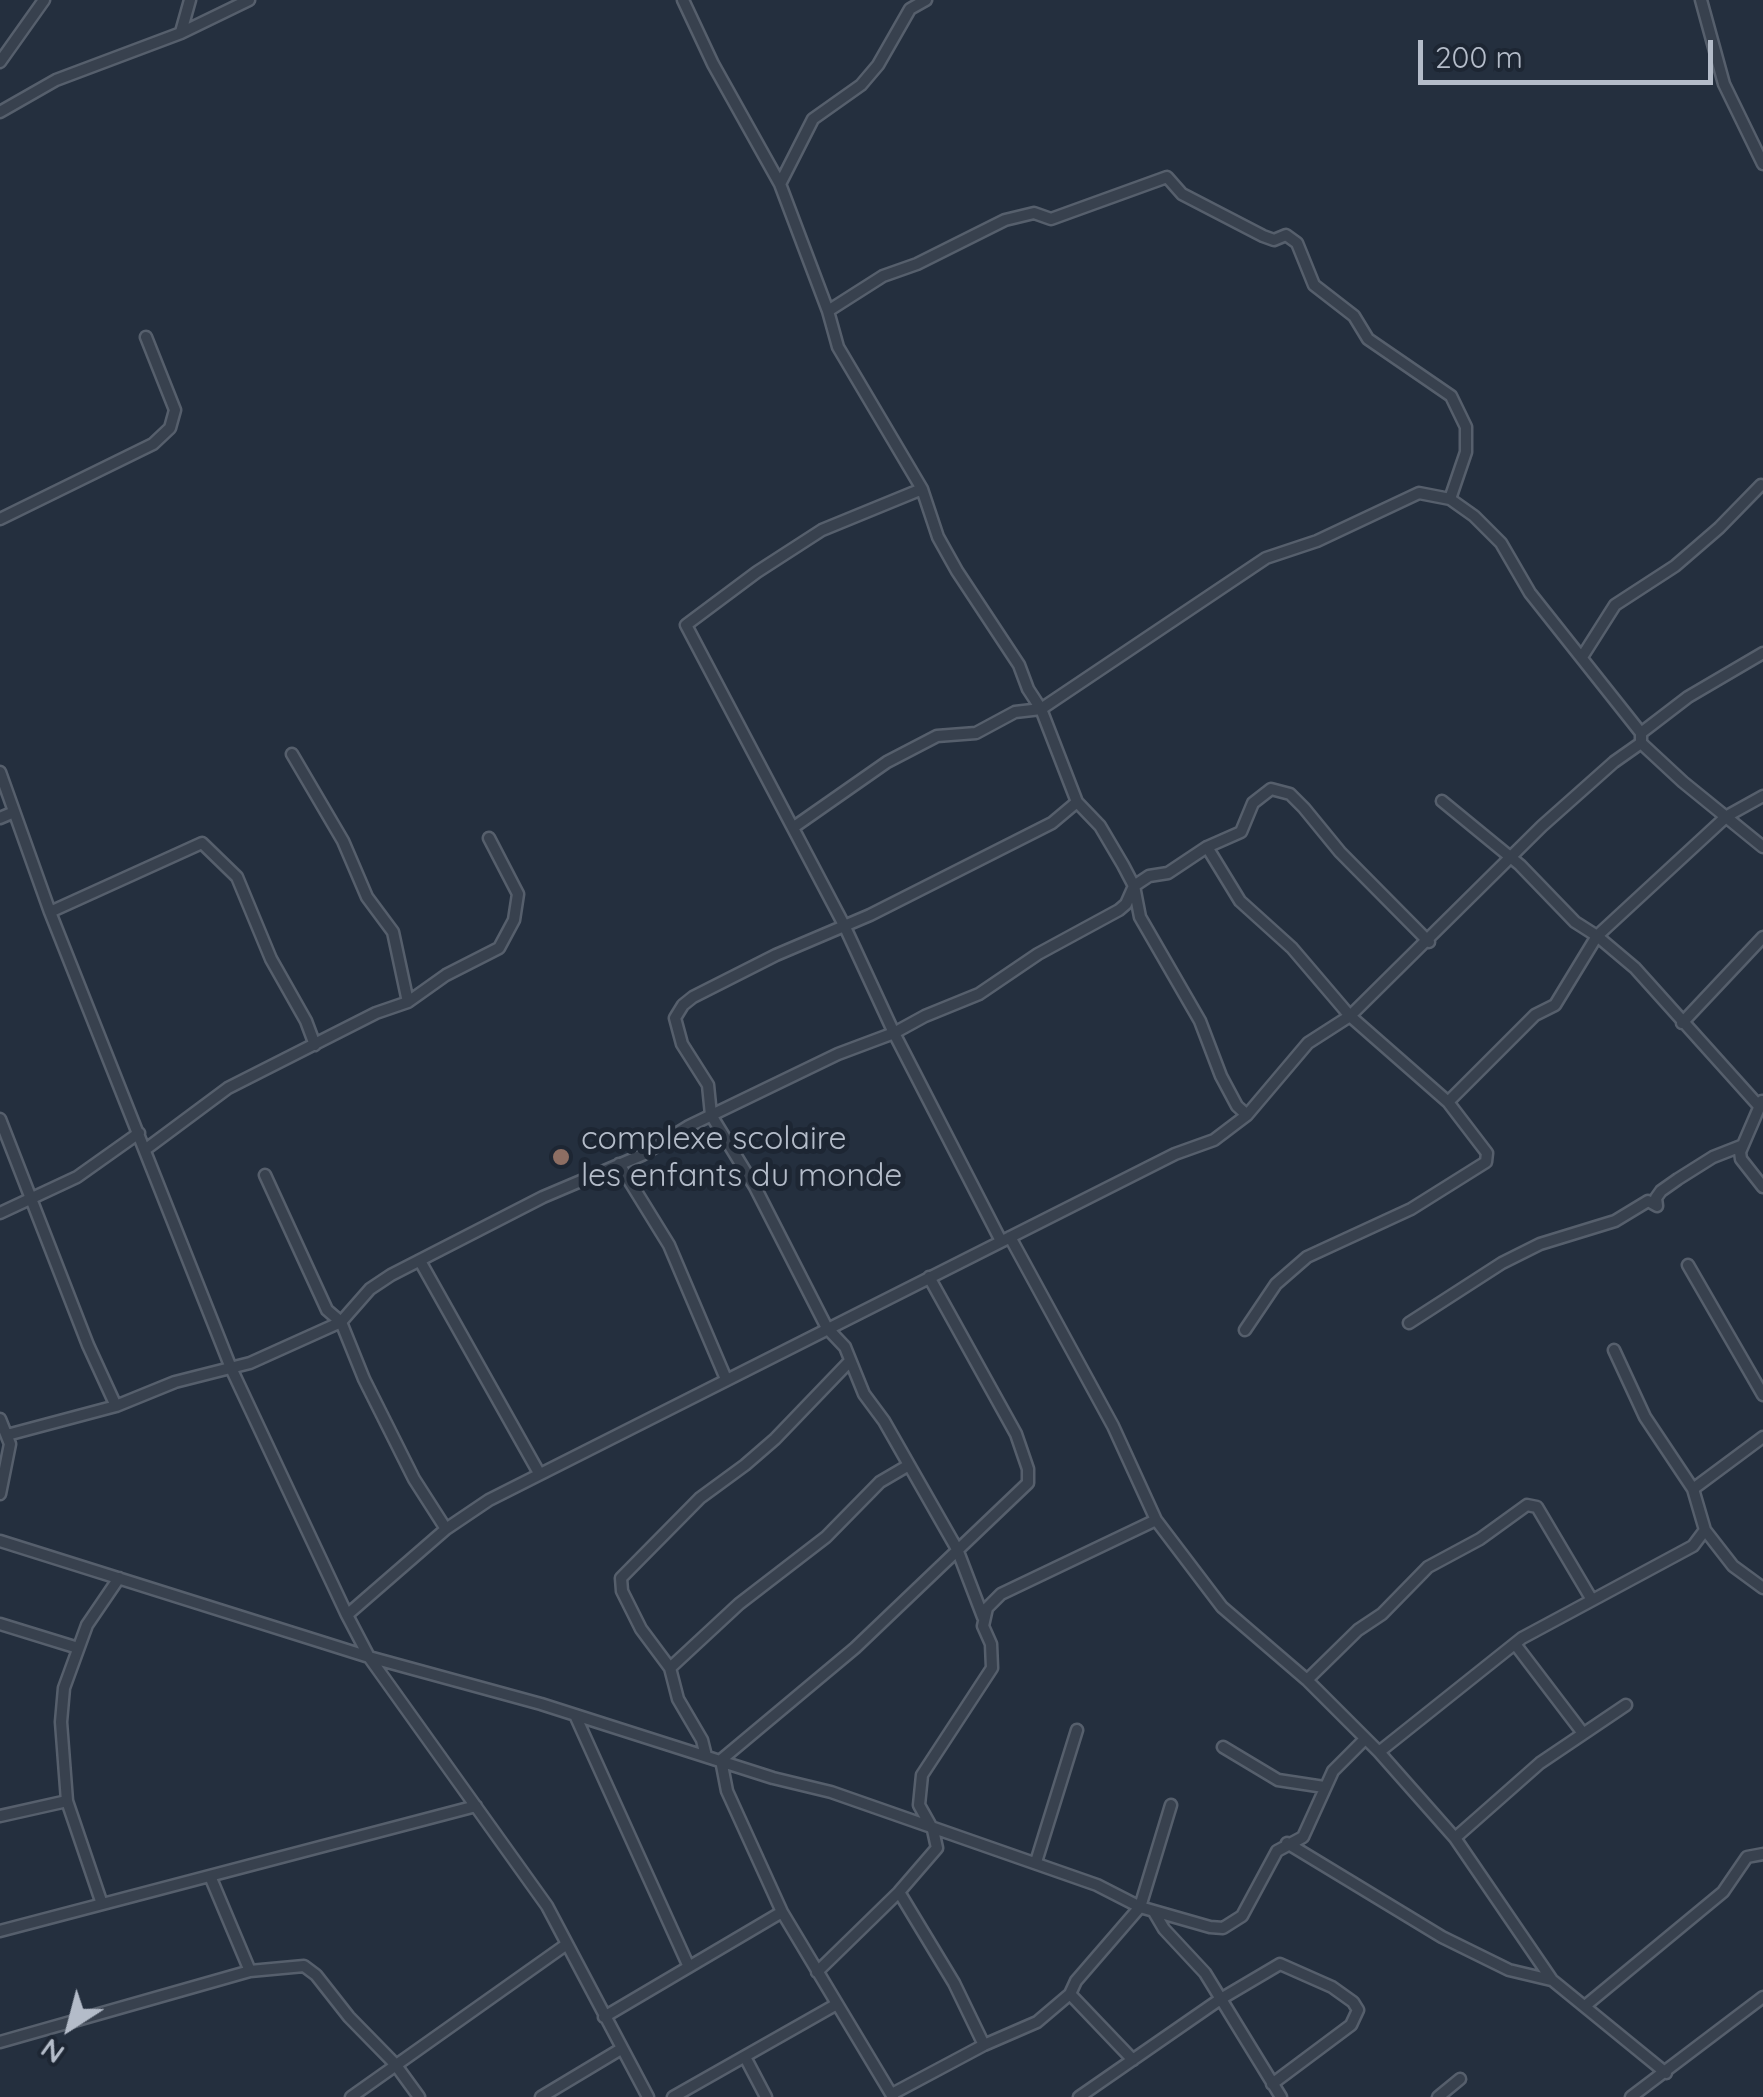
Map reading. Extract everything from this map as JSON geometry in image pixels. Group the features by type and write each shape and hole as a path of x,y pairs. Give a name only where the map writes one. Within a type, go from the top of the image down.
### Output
{"street":[{"path":"0,62 44,0"},
{"path":"180,33 190,0"},
{"path":"0,112 56,80 180,33 249,0"},
{"path":"682,0 780,184 838,348 922,489 938,537 1019,664 1077,802 1100,826 1134,886 1140,917 1200,1021 1237,1106 1247,1115"},
{"path":"780,184 813,119 861,85 910,9 926,0"},
{"path":"1701,0 1724,84 1763,164"},
{"path":"828,311 883,276 917,264 1004,220 1034,213 1051,219 1167,177 1182,194 1263,236 1274,240 1286,235 1297,243 1314,285 1354,316 1368,339 1451,396 1466,427 1466,452 1450,500"},
{"path":"0,519 153,444 166,433 175,410 146,337"},
{"path":"1582,657 1615,606 1674,566 1761,485"},
{"path":"922,489 822,530 756,572 686,626 794,827 894,1033 1005,1239 1113,1426 1156,1520 1222,1607 1307,1680 1379,1752 1455,1838 1552,1980 1666,2073"},
{"path":"794,827 886,762 937,736 976,733 1015,712 1041,709 1266,558 1317,541 1419,494 1450,500 1474,516 1501,543 1530,593 1641,738 1683,782 1763,847"},
{"path":"347,1615 446,1529 488,1500 1175,1154 1214,1140 1247,1115 1308,1044 1350,1016 1641,738 1688,698 1763,653"},
{"path":"292,754 343,841 366,897 393,932 408,1002"},
{"path":"0,772 50,912 231,1368 347,1615 369,1657 547,1906 648,2097"},
{"path":"7,1435 116,1406 176,1382 231,1368 272,1354 340,1322 370,1289 544,1196 642,1155 711,1115 838,1054 979,994 1038,954 1119,910 1134,886 1149,876 1168,873 1241,832 1253,803 1276,788 1304,808 1340,852 1429,942"},
{"path":"1448,1102 1536,1016 1555,1004 1597,936 1727,816 1763,796"},
{"path":"1442,800 1512,859 1575,922 1635,968 1682,1023 1761,1103 1741,1146 1742,1160 1763,1186"},
{"path":"818,1972 934,1855 937,1848 933,1830 919,1805 922,1775 992,1668 991,1644 957,1550 884,1421 864,1394 845,1346 827,1328 756,1187 711,1115 708,1086 678,1036 678,1012 693,998 776,954 844,926 1052,823 1077,802"},
{"path":"0,818 14,812"},
{"path":"146,1149 228,1088 376,1013 408,1002 446,975 499,948 514,920 518,894 489,838"},
{"path":"50,912 202,843 237,877 271,958 315,1045"},
{"path":"1207,848 1240,901 1292,948 1350,1016 1448,1102 1487,1153 1486,1162 1411,1209 1307,1257 1276,1284 1245,1330"},
{"path":"1682,1023 1763,937"},
{"path":"0,1119 116,1406"},
{"path":"0,1212 77,1177 139,1132"},
{"path":"1410,1322 1502,1263 1540,1244 1616,1221 1648,1201 1657,1206 1656,1198 1661,1191 1712,1157 1741,1146"},
{"path":"618,1164 668,1245 726,1379"},
{"path":"264,1175 327,1310 340,1322 414,1479 446,1529"},
{"path":"420,1261 538,1473"},
{"path":"1688,1265 1763,1395"},
{"path":"721,1760 855,1648 1025,1487 1029,1477 1016,1434 929,1277"},
{"path":"1614,1350 1645,1417 1693,1489 1705,1530 1733,1566 1763,1588"},
{"path":"706,1756 702,1740 678,1698 670,1668 641,1630 620,1584 625,1572 700,1498 775,1439 849,1362"},
{"path":"0,1420 10,1444 0,1494"},
{"path":"1693,1489 1763,1437"},
{"path":"670,1668 739,1604 826,1537 880,1482 908,1465"},
{"path":"1307,1680 1428,1567 1480,1539 1527,1506 1537,1507 1592,1600"},
{"path":"983,1617 1001,1594 1156,1520"},
{"path":"1379,1752 1515,1644 1694,1546 1705,1530"},
{"path":"0,1540 369,1657 831,1792 1098,1885 1154,1912 1210,1927 1232,1924 1242,1916 1277,1851 1303,1837 1333,1771 1364,1739"},
{"path":"102,1904 68,1801 61,1722 64,1688 87,1625 120,1578"},
{"path":"0,1624 78,1648"},
{"path":"1515,1644 1582,1732"},
{"path":"1455,1838 1540,1763 1626,1705"},
{"path":"576,1715 689,1967"},
{"path":"1036,1862 1077,1730"},
{"path":"1223,1748 1278,1780 1324,1787"},
{"path":"721,1760 727,1791 782,1912 892,2096 984,2044 1037,2022 1070,1994 1076,1981 1140,1907 1171,1805"},
{"path":"0,1816 68,1801"},
{"path":"0,1931 476,1806"},
{"path":"1287,1844 1442,1937 1509,1970 1552,1980"},
{"path":"1585,2006 1723,1892 1747,1857 1763,1854"},
{"path":"210,1876 250,1972"},
{"path":"899,1892 954,1983 984,2044"},
{"path":"604,2017 782,1912"},
{"path":"1084,2096 1219,2000 1280,1964 1332,1987 1358,2010 1351,2025 1276,2093 1219,2000 1205,1973 1164,1929 1154,1912"},
{"path":"351,2097 567,1944"},
{"path":"0,2042 250,1972 304,1966 311,1969 349,2017 395,2064 419,2097"},
{"path":"1070,1994 1133,2060"},
{"path":"1631,2097 1763,1997"},
{"path":"673,2097 837,2004"},
{"path":"542,2097 621,2049"},
{"path":"745,2056 766,2097"},
{"path":"1438,2097 1460,2079"}],"place":[{"name":"complexe scolaire les enfants du monde","path":"561,1157"}]}
